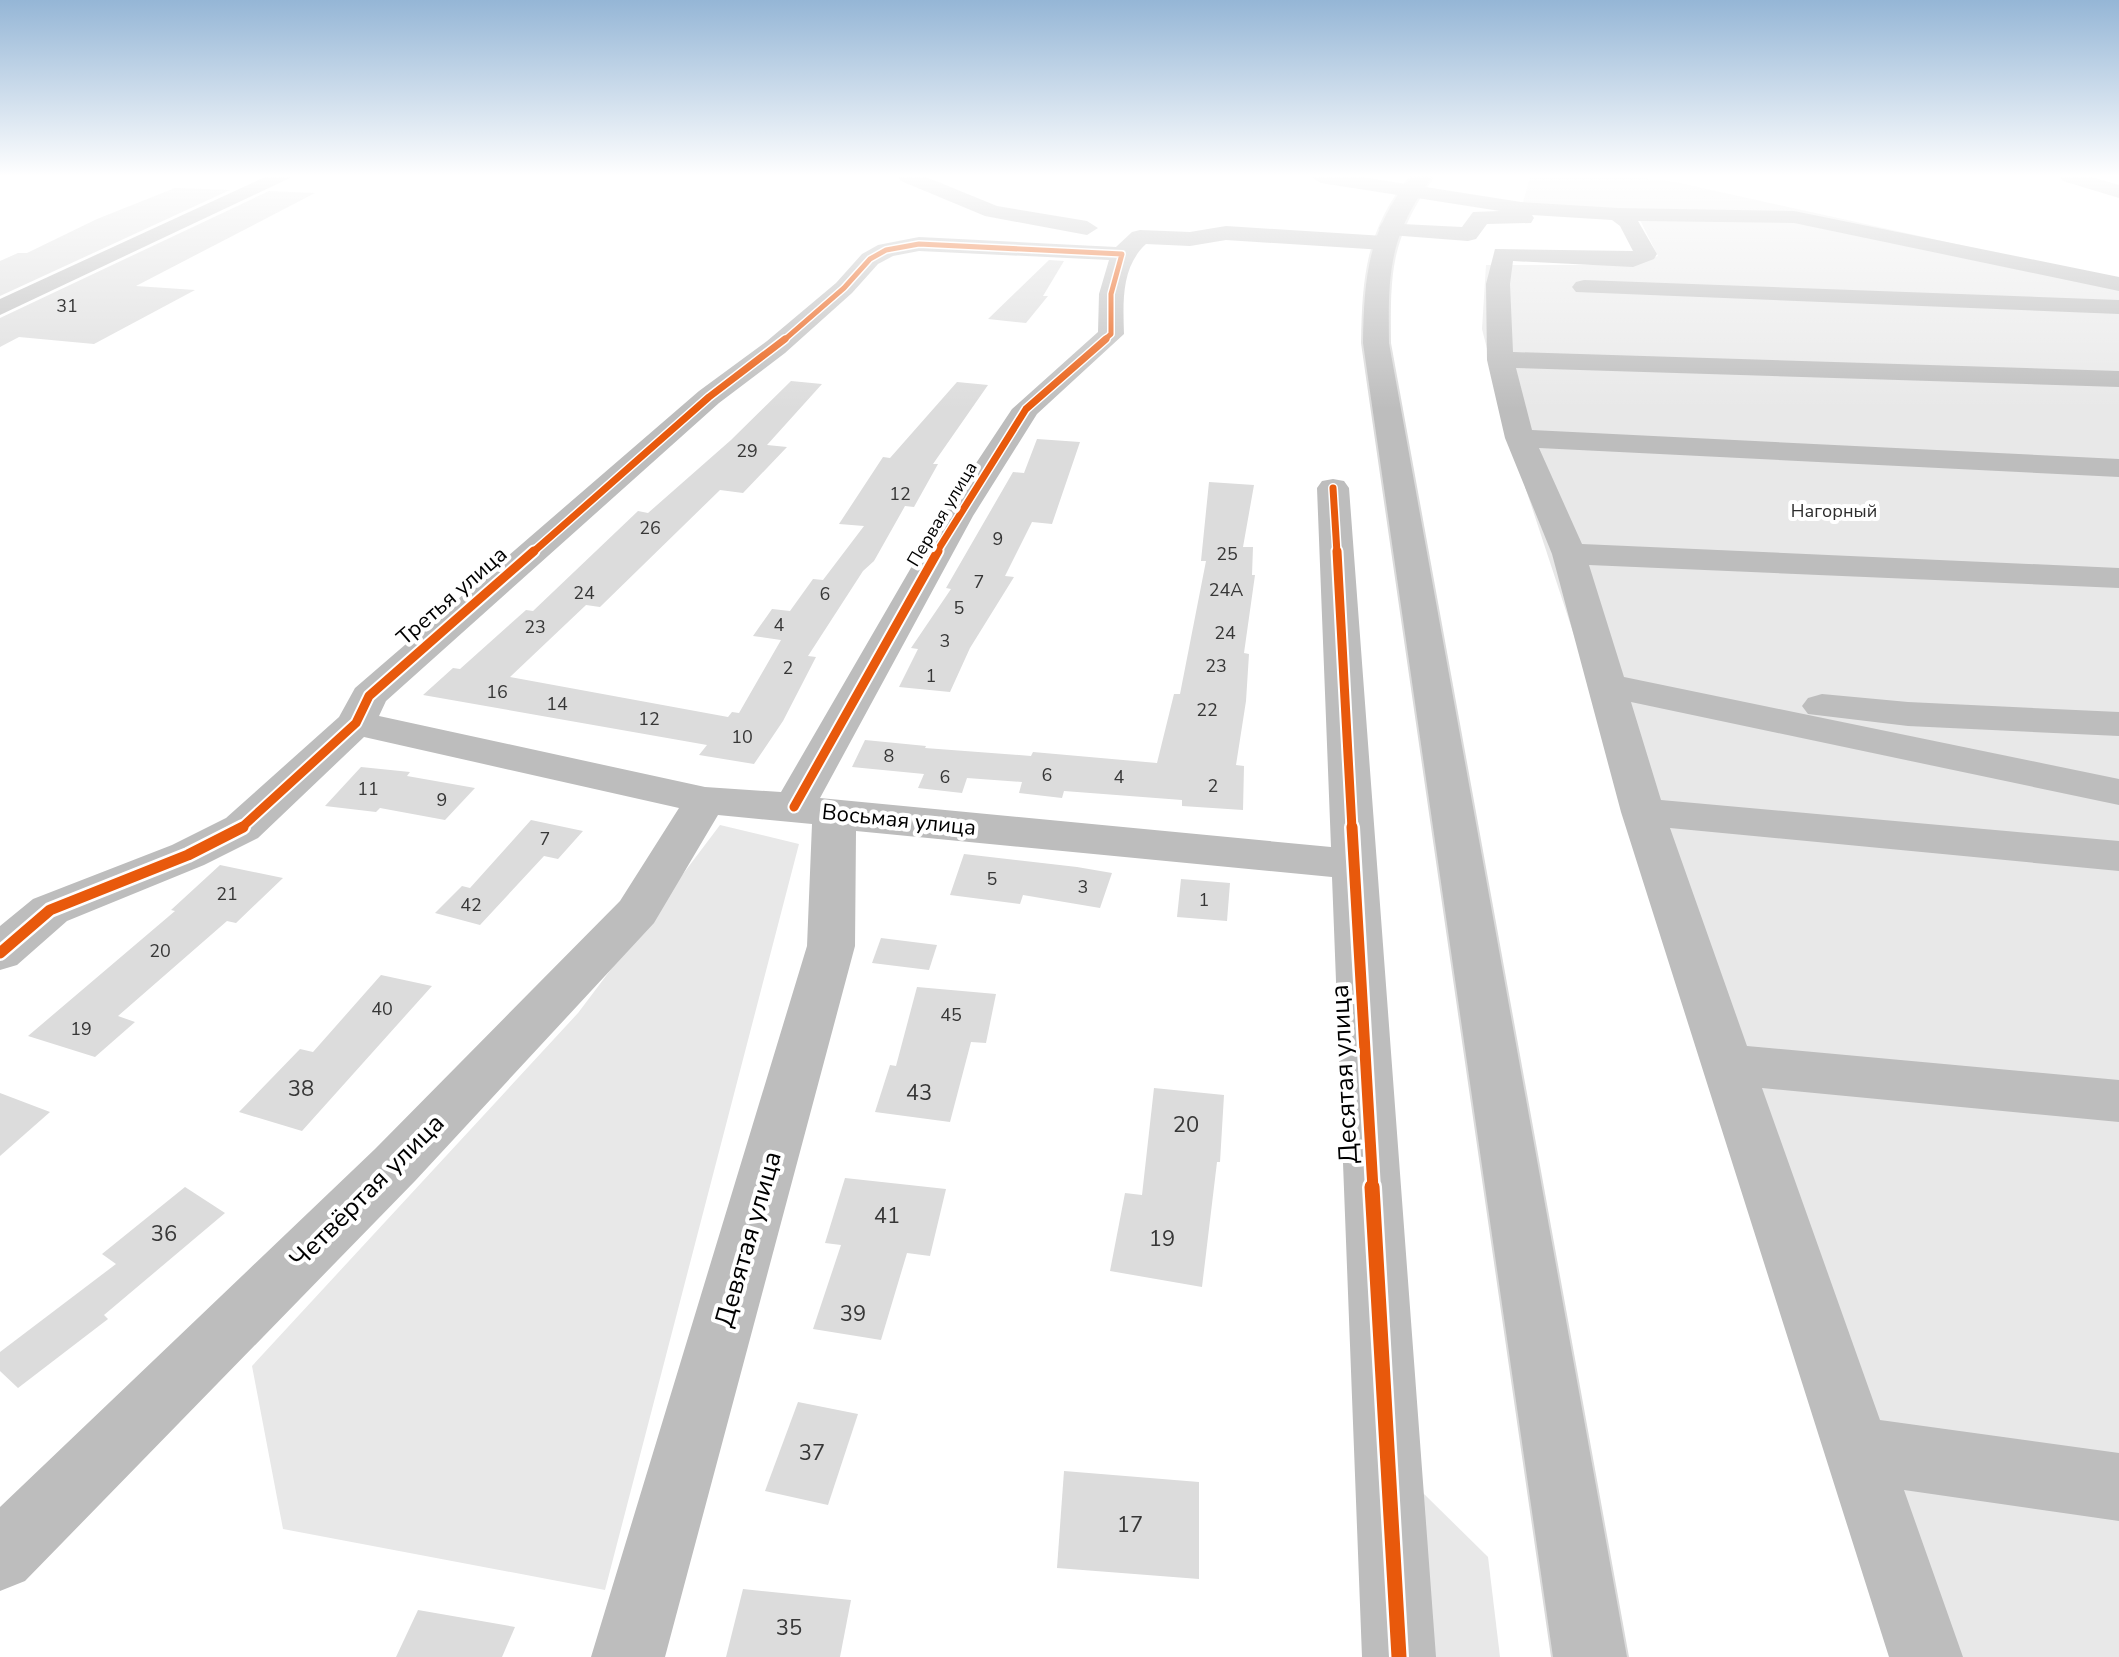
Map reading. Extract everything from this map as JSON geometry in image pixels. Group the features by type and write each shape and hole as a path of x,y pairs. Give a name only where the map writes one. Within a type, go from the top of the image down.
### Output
{"street":[{"path":"0,308 116,254"},
{"name":"Третья улица","path":"0,953 50,910 188,855 242,828 356,723 369,696 709,397 787,337 878,254"},
{"name":"Первая улица","path":"814,811 957,516 1026,409 1111,334 1111,294 1128,254"},
{"path":"1381,254 1376,272 1376,343 1590,1657"},
{"path":"1503,254 1514,284 1500,360 1520,438 1569,554 1643,812 1926,1657"},
{"path":"1510,254 1633,260 1645,254"},
{"path":"1979,254 2119,284"},
{"path":"1561,286 2119,307"},
{"path":"1500,360 2119,379"},
{"path":"1520,438 2119,468"},
{"name":"Десятая улица","path":"1333,488 1399,1657"},
{"path":"1569,554 2119,578"},
{"path":"1609,686 1908,714 2119,724"},
{"path":"1609,686 2119,792"},
{"name":"Восьмая улица","path":"356,723 705,800 1355,864"},
{"name":"Четвёртая улица","path":"0,1556 395,1165 637,912 705,800"},
{"name":"Девятая улица","path":"628,1657 831,946 814,811"},
{"path":"1643,812 2119,856"},
{"path":"1726,1064 2119,1101"},
{"path":"1858,1450 2119,1487"}],"green space":[{"name":"Нагорный","path":"2003,254 2119,280 2119,1657 1890,1657 1597,705 1512,447 1482,329 1486,265 1633,265 1658,256"},
{"path":"720,825 799,844 605,1590 283,1529 252,1366 578,1013"},
{"path":"1423,1493 1488,1557 1500,1657 1435,1657"}],"building":[{"path":"15,254 90,254 0,296 0,261"},
{"path":"135,254 197,254 136,286 195,290 94,344 19,337 0,347 0,318"},
{"path":"1049,260 1064,261 1043,296 1048,296 1026,323 988,319"},
{"path":"791,381 822,384 767,445 787,447 743,493 720,490 600,607 586,605 510,677 728,717 732,712 739,713 781,640 753,636 772,609 790,611 813,579 823,580 864,526 839,524 883,457 890,458 957,382 988,385 933,464 938,464 914,507 905,506 874,561 863,571 808,656 816,657 783,721 754,764 699,755 707,745 423,695 453,668 460,669 526,610 533,611 638,511 648,513 731,440"},
{"path":"1037,439 1080,442 1052,524 1032,522 1005,576 1014,577 970,648 950,692 899,687 918,649 911,648 951,589 946,588 1013,472 1024,473"},
{"path":"1209,482 1254,485 1243,547 1253,547 1252,575 1255,575 1244,653 1249,654 1246,701 1236,765 1244,766 1243,810 1182,806 1182,800 1064,791 1062,798 1019,793 1022,782 967,778 962,793 918,788 924,774 852,767 865,740 925,748 1031,756 1033,752 1157,763 1174,694 1180,694 1206,561 1201,561"},
{"path":"361,767 410,772 407,776 475,788 445,820 380,808 376,812 325,806"},
{"path":"531,820 583,831 558,859 544,856 480,925 435,913 462,886 470,888"},
{"path":"964,854 1112,873 1100,908 1023,895 1020,904 950,895"},
{"path":"220,865 283,878 236,923 227,921 118,1016 135,1022 95,1057 28,1036 175,911 171,910"},
{"path":"1181,879 1230,883 1227,921 1177,917"},
{"path":"881,938 937,945 929,970 872,963"},
{"path":"381,975 432,986 302,1131 239,1112 300,1049 313,1052"},
{"path":"917,987 996,994 986,1043 971,1042 950,1122 875,1112 890,1065 896,1066"},
{"path":"1154,1088 1224,1095 1220,1162 1217,1162 1202,1287 1110,1271 1125,1193 1142,1195"},
{"path":"0,1093 50,1112 0,1156"},
{"path":"845,1178 946,1189 930,1256 907,1253 881,1340 813,1329 841,1245 825,1243"},
{"path":"185,1187 225,1213 104,1315 108,1319 18,1388 0,1371 0,1352 116,1264 102,1254"},
{"path":"798,1402 858,1414 828,1505 765,1491"},
{"path":"1064,1471 1199,1482 1199,1579 1057,1568"},
{"path":"743,1589 851,1600 840,1657 726,1657"},
{"path":"418,1610 515,1627 502,1657 396,1657"}],"cycle path":[{"path":"0,953 50,910 188,855 242,828 356,723 369,696 709,397 776,347 878,254"},
{"path":"794,807 957,516 1026,409 1111,334 1111,294 1122,254"},
{"path":"1333,488 1399,1657"}]}
